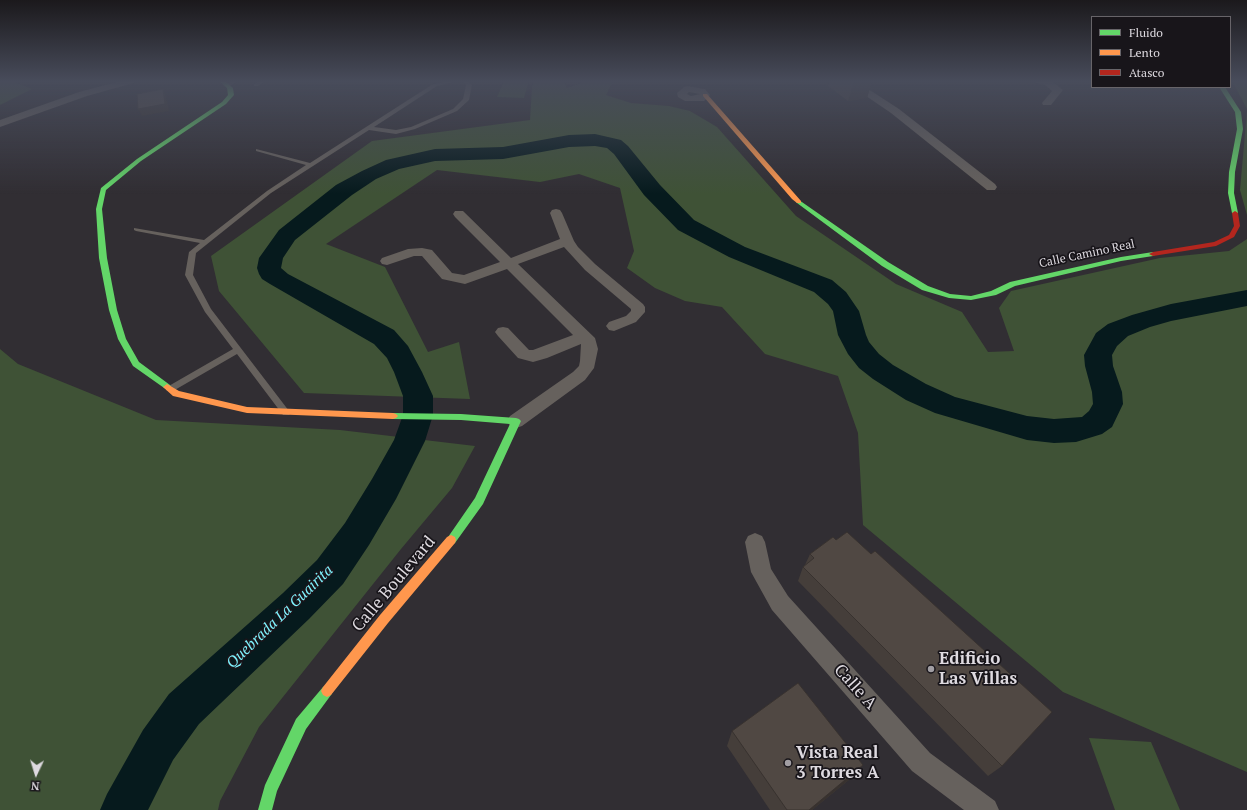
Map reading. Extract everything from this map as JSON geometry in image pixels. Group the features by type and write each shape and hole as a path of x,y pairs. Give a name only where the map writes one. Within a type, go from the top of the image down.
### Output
{"street":[{"path":"0,124 14,119"},
{"path":"201,119 140,160 103,189 99,209 102,258 113,310 122,340 136,364 176,394 247,410 361,416 462,417 516,421 579,376 586,368 590,349 588,342 459,214"},
{"name":"Calle Camino Real","path":"726,119 794,198 816,215 885,264 925,288 949,296 971,298 993,294 1013,284 1121,260 1216,244 1232,236 1237,226 1231,193 1232,172 1240,129 1239,119"},
{"path":"905,119 991,187"},
{"path":"556,213 567,241 581,259 638,306 638,312 631,319 614,326"},
{"path":"387,261 413,252 427,253 447,276 461,280 468,279 567,241"},
{"path":"503,332 524,354 533,356 584,338"},
{"name":"Calle Boulevard","path":"265,810 270,790 301,724 384,619 451,541 479,501 516,421"},
{"name":"Calle A","path":"754,542 761,572 780,603 922,762 986,810"}],"lane":[{"path":"286,412 208,310 189,275 193,252 269,192 382,119"},
{"path":"368,128 396,132 413,128 434,119"},
{"path":"258,150 311,165"},
{"path":"136,229 205,242"},
{"path":"170,389 238,350"}],"green space":[{"path":"703,119 717,127 796,216 896,284 962,312 988,352 1014,351 999,308 1011,291 1160,258 1229,251 1247,239 1247,772 1063,692 863,525 858,433 838,376 765,354 722,307 685,301 655,288 627,268 634,251 620,188 579,174 540,182 437,170 326,244 385,267 428,352 459,342 470,399 304,393 219,291 211,256 372,141 530,120"},
{"path":"1246,119 1247,119 1247,215 1240,190"},
{"path":"0,349 18,364 156,420 340,430 475,446 452,488 401,549 259,727 220,801 218,810 0,810"},
{"path":"1089,738 1151,742 1180,810 1115,810"}],"building":[{"name":"Edificio Las Villas","path":"847,532 871,554 875,551 1052,712 1002,766 803,567 814,558 810,554 833,537 836,540"},
{"name":"Vista Real 3 Torres A","path":"798,683 863,765 809,810 787,810 732,731"}],"waterway":[{"name":"Quebrada La Guairita","path":"123,810 158,745 184,709 296,606 330,572 357,534 384,489 409,441 418,415 418,396 398,353 384,337 279,279 271,274 269,268 271,258 287,235 344,190 369,175 393,164 435,155 503,153 569,141 595,140 614,144 621,150 652,190 686,225 737,252 823,286 837,298 846,311 852,335 858,347 869,361 883,372 916,392 946,405 1027,428 1054,431 1076,430 1091,426 1101,419 1108,404 1107,392 1099,366 1098,355 1106,340 1118,330 1141,321 1171,313 1247,298"}],"traffic: fast":[{"path":"167,387 136,364 122,339 113,310 103,258 99,209 103,189 139,160 200,119"},
{"path":"1235,213 1231,193 1232,172 1240,129 1239,119"},
{"path":"799,202 885,264 925,288 949,296 971,298 993,293 1013,284 1121,259 1153,254"},
{"path":"393,416 461,417 516,421 479,501 451,540"},
{"path":"265,810 270,790 301,724 327,691"}],"traffic: slow":[{"path":"726,119 799,202"},
{"path":"167,387 176,394 247,410 393,416"},
{"path":"327,691 384,619 451,540"}],"traffic: jam":[{"path":"1153,254 1216,244 1232,236 1237,226 1235,213"}],"place":[{"name":"Edificio Las Villas","path":"931,669"},
{"name":"Vista Real 3 Torres A","path":"788,763"}]}
